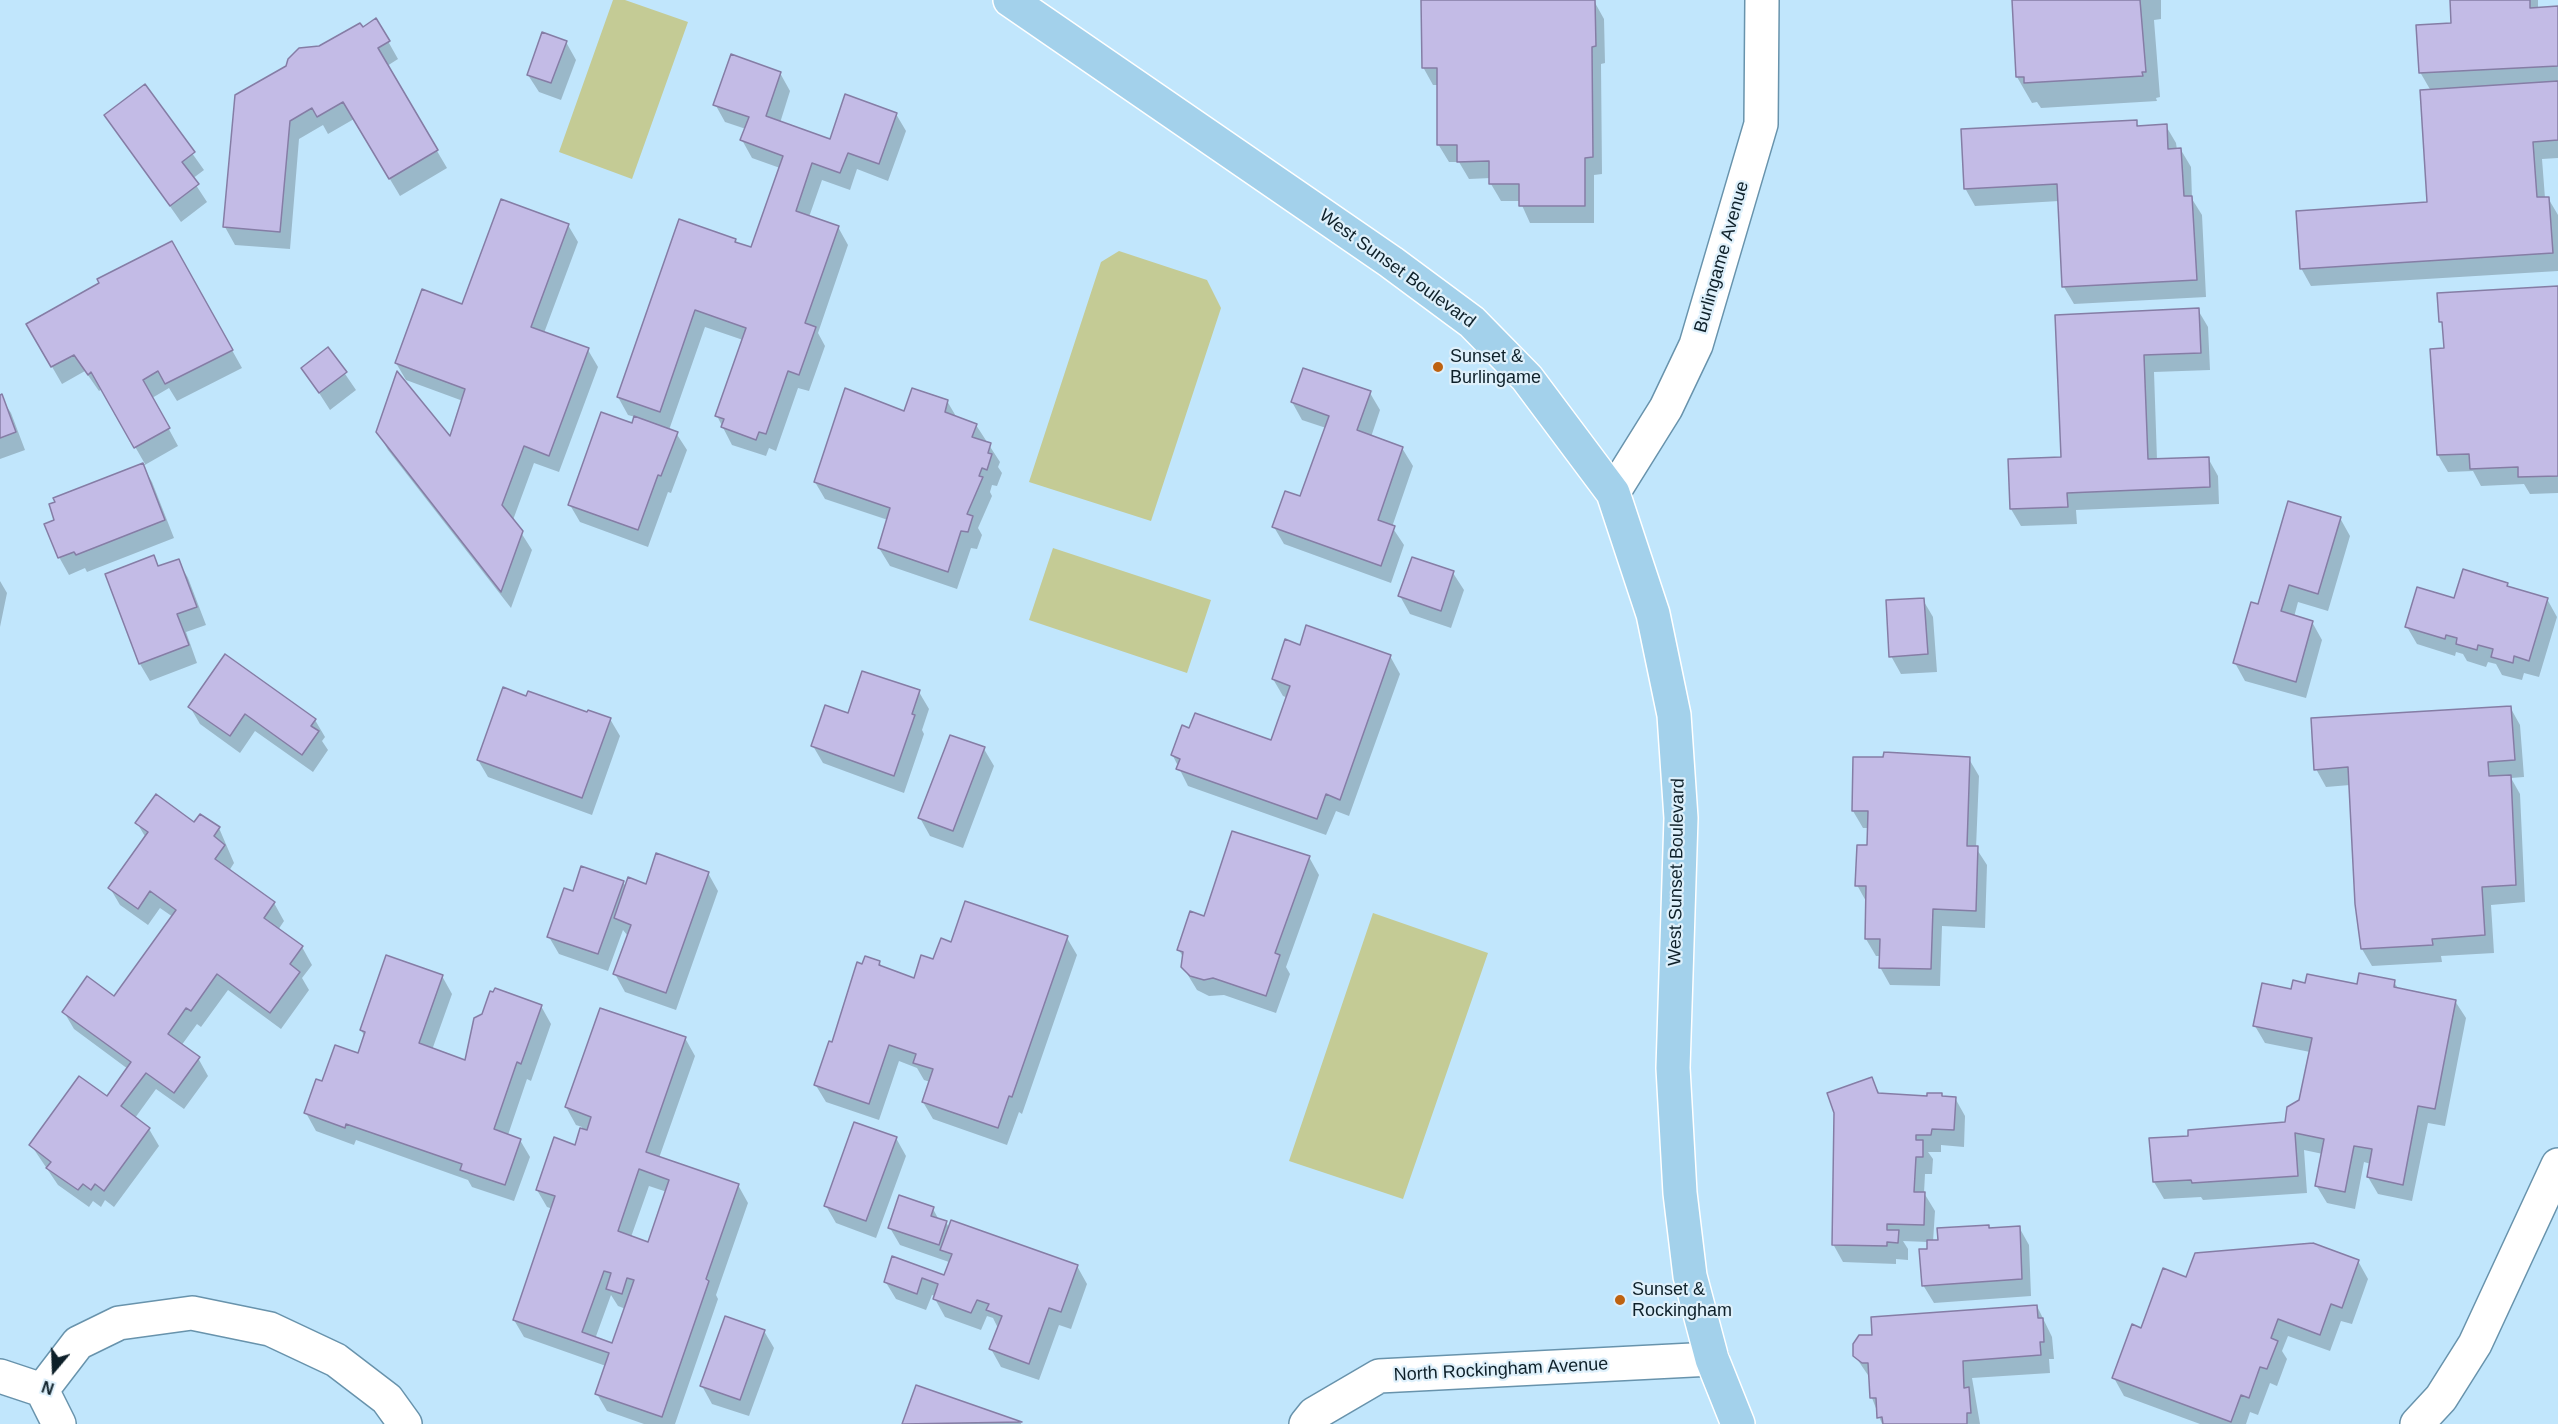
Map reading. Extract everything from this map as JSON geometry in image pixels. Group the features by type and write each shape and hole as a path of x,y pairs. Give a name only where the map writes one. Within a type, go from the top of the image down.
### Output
{"main road":[{"name":"West Sunset Boulevard","path":"1010,0 1362,242 1472,322 1527,378 1613,494 1653,614 1674,715 1681,818 1673,1068 1680,1193 1690,1276 1712,1359 1738,1424"}],"street":[{"name":"Burlingame Avenue","path":"1613,494 1666,408 1696,345 1761,124 1762,0"},
{"path":"2417,1424 2441,1398 2475,1344 2558,1165"},
{"path":"42,1390 78,1343 119,1323 192,1313 270,1329 336,1360 387,1399 405,1424"},
{"name":"North Rockingham Avenue","path":"1306,1424 1314,1414 1379,1376 1712,1359"},
{"path":"0,1376 42,1390 59,1424"}],"green space":[{"path":"613,0 625,0 688,22 632,179 559,152"},
{"path":"1119,251 1207,280 1221,308 1151,521 1029,482 1101,262"},
{"path":"1053,548 1211,600 1187,673 1029,620"},
{"path":"1373,913 1488,953 1403,1199 1289,1161"}],"building":[{"path":"1421,0 1595,0 1596,46 1592,47 1593,157 1585,158 1585,206 1519,206 1519,184 1489,184 1489,161 1457,162 1457,145 1437,145 1437,68 1422,68"},
{"path":"2012,0 2140,0 2146,72 2142,72 2143,76 2024,83 2024,77 2016,77"},
{"path":"2450,0 2530,0 2530,8 2558,6 2558,66 2419,73 2416,25 2451,23"},
{"path":"376,18 390,41 378,48 438,150 389,179 343,102 317,117 312,108 290,121 280,232 223,227 235,95 286,66 288,59 299,48 319,46 360,23 363,27"},
{"path":"542,32 567,41 551,83 527,75"},
{"path":"731,54 781,72 766,116 830,139 845,94 897,113 879,164 848,153 840,173 812,163 796,211 839,226 805,323 816,327 799,375 788,371 766,434 759,432 756,440 721,427 724,419 715,416 746,328 695,310 660,412 617,397 679,219 736,239 735,242 751,247 783,156 740,140 749,117 713,105"},
{"path":"2558,81 2558,140 2533,142 2537,197 2549,197 2553,253 2300,269 2296,211 2427,202 2420,90"},
{"path":"145,84 195,152 182,162 199,184 170,206 104,115"},
{"path":"2137,120 2137,126 2167,124 2168,149 2181,148 2184,196 2192,196 2197,280 2062,287 2057,184 1964,189 1961,129"},
{"path":"501,199 569,224 531,327 589,348 549,456 524,446 502,505 523,531 501,592 376,432 397,371 450,436 465,389 395,363 422,289 462,304"},
{"path":"172,241 233,350 165,384 158,371 143,380 170,428 134,448 91,372 88,375 74,355 51,367 26,324 99,283 97,279"},
{"path":"2558,286 2558,476 2518,477 2518,467 2470,469 2469,454 2437,455 2430,349 2444,348 2437,293"},
{"path":"2199,308 2201,353 2144,355 2148,459 2209,457 2210,487 2067,493 2068,507 2010,509 2008,459 2061,457 2055,315"},
{"path":"328,347 347,372 319,393 301,368"},
{"path":"1303,368 1371,391 1357,430 1403,447 1378,520 1395,526 1381,566 1272,527 1285,491 1300,496 1329,416 1291,402"},
{"path":"845,388 904,411 912,388 948,400 945,412 977,424 972,437 991,443 988,453 992,454 987,470 982,468 979,476 983,477 967,514 973,516 968,532 961,531 948,572 878,548 890,508 814,482"},
{"path":"2,394 16,432 0,438 0,395"},
{"path":"601,412 632,423 634,416 678,432 661,476 658,475 638,530 568,505"},
{"path":"143,463 165,520 76,555 74,552 58,558 44,524 54,520 49,504 55,502 53,498"},
{"path":"2288,501 2341,517 2318,594 2289,585 2281,611 2313,621 2296,682 2233,663 2251,602 2258,604"},
{"path":"154,555 158,566 179,559 197,607 177,614 189,645 139,664 105,574"},
{"path":"1412,557 1454,571 1441,611 1398,596"},
{"path":"2463,569 2508,583 2507,586 2548,598 2529,661 2514,656 2513,663 2491,657 2493,649 2478,645 2477,650 2456,644 2457,638 2446,635 2445,639 2405,627 2417,587 2454,598"},
{"path":"1924,598 1928,654 1889,657 1886,600"},
{"path":"1306,625 1391,655 1340,800 1326,794 1317,819 1176,769 1180,759 1171,755 1182,725 1189,728 1195,713 1271,740 1290,686 1272,679 1285,639 1300,645"},
{"path":"225,654 316,719 311,726 319,731 302,755 245,714 230,736 188,707"},
{"path":"862,671 920,690 912,714 915,715 894,776 811,746 825,705 848,713"},
{"path":"503,687 526,696 528,691 611,718 582,798 477,760"},
{"path":"2511,706 2515,760 2488,762 2489,776 2511,775 2516,885 2482,887 2485,935 2432,939 2433,945 2361,949 2355,904 2348,767 2314,770 2311,718"},
{"path":"950,735 985,747 953,831 918,818"},
{"path":"1884,752 1970,757 1967,846 1978,846 1976,911 1933,909 1931,969 1879,968 1880,939 1865,939 1866,886 1855,886 1857,845 1867,845 1868,811 1852,811 1853,757 1883,757"},
{"path":"156,794 194,822 200,814 220,827 214,836 225,845 215,859 275,902 264,918 303,946 290,964 300,972 270,1013 217,974 191,1011 186,1008 168,1034 200,1057 174,1093 146,1073 121,1106 150,1128 104,1191 95,1184 91,1190 83,1184 78,1190 46,1168 51,1162 29,1145 79,1076 107,1096 131,1062 62,1012 87,976 114,996 176,910 150,891 138,909 108,888 148,832 135,823"},
{"path":"1232,831 1310,856 1275,953 1280,955 1266,996 1213,978 1204,980 1190,976 1181,967 1183,952 1177,950 1190,911 1204,916"},
{"path":"656,853 709,872 666,993 613,974 631,925 614,918 628,877 646,884"},
{"path":"581,866 624,881 598,954 547,937 564,888 573,891"},
{"path":"965,901 1068,936 1012,1097 1009,1096 998,1128 922,1102 933,1069 913,1063 916,1054 889,1045 869,1104 814,1085 829,1041 832,1042 857,962 862,964 865,956 880,961 879,965 914,978 921,955 933,959 941,938 951,942"},
{"path":"386,955 443,975 419,1043 465,1060 474,1018 482,1014 490,991 493,992 495,988 542,1005 521,1064 517,1062 494,1129 521,1139 505,1185 460,1170 462,1164 346,1124 345,1128 304,1113 316,1079 322,1081 335,1045 358,1053 365,1032 360,1030"},
{"path":"2359,973 2395,980 2394,987 2456,1000 2435,1109 2418,1106 2403,1185 2367,1177 2372,1149 2354,1146 2345,1192 2315,1186 2324,1139 2295,1133 2298,1176 2192,1183 2191,1180 2153,1182 2149,1138 2188,1136 2188,1130 2285,1122 2287,1107 2299,1100 2312,1038 2253,1026 2262,983 2291,989 2293,980 2305,983 2307,974 2357,984"},
{"path":"600,1008 686,1037 646,1152 739,1184 706,1279 709,1281 662,1417 595,1394 609,1353 513,1320 555,1196 536,1190 554,1137 575,1145 580,1128 587,1130 591,1117 565,1107","holes":["639,1169 669,1180 648,1242 618,1231","604,1271 611,1273 606,1289 622,1294 627,1278 634,1280 612,1343 582,1332"]},
{"path":"1872,1077 1878,1093 1927,1096 1927,1093 1942,1093 1942,1096 1956,1097 1954,1130 1932,1129 1931,1135 1916,1135 1916,1140 1923,1140 1923,1157 1916,1157 1914,1192 1925,1192 1924,1225 1887,1224 1887,1230 1899,1230 1898,1243 1887,1242 1887,1246 1832,1245 1834,1113 1827,1093"},
{"path":"854,1122 897,1137 866,1221 824,1206"},
{"path":"899,1195 934,1207 931,1216 947,1221 939,1245 888,1228"},
{"path":"951,1220 1078,1265 1061,1312 1049,1308 1029,1364 989,1349 1002,1316 986,1310 989,1304 977,1300 971,1313 933,1299 938,1284 922,1278 917,1294 884,1282 892,1256 944,1275 952,1254 940,1250"},
{"path":"1989,1225 1989,1228 2020,1226 2022,1279 1922,1286 1919,1249 1927,1249 1927,1240 1938,1240 1937,1228"},
{"path":"2313,1243 2359,1260 2342,1308 2331,1304 2320,1335 2278,1319 2271,1338 2278,1341 2267,1369 2260,1367 2249,1398 2241,1395 2231,1422 2112,1378 2132,1324 2141,1328 2163,1268 2186,1277 2195,1253"},
{"path":"2037,1305 2038,1318 2043,1318 2044,1342 2040,1342 2041,1355 1963,1361 1964,1388 1969,1387 1971,1413 1967,1413 1967,1424 1883,1424 1882,1417 1877,1418 1876,1398 1870,1398 1868,1363 1862,1363 1853,1356 1853,1344 1859,1335 1872,1335 1871,1317"},
{"path":"725,1316 765,1330 740,1400 700,1386"},
{"path":"916,1385 1022,1422 902,1424"}],"place":[{"name":"Sunset & Burlingame","path":"1438,367"},
{"name":"Sunset & Rockingham","path":"1620,1300"}]}
